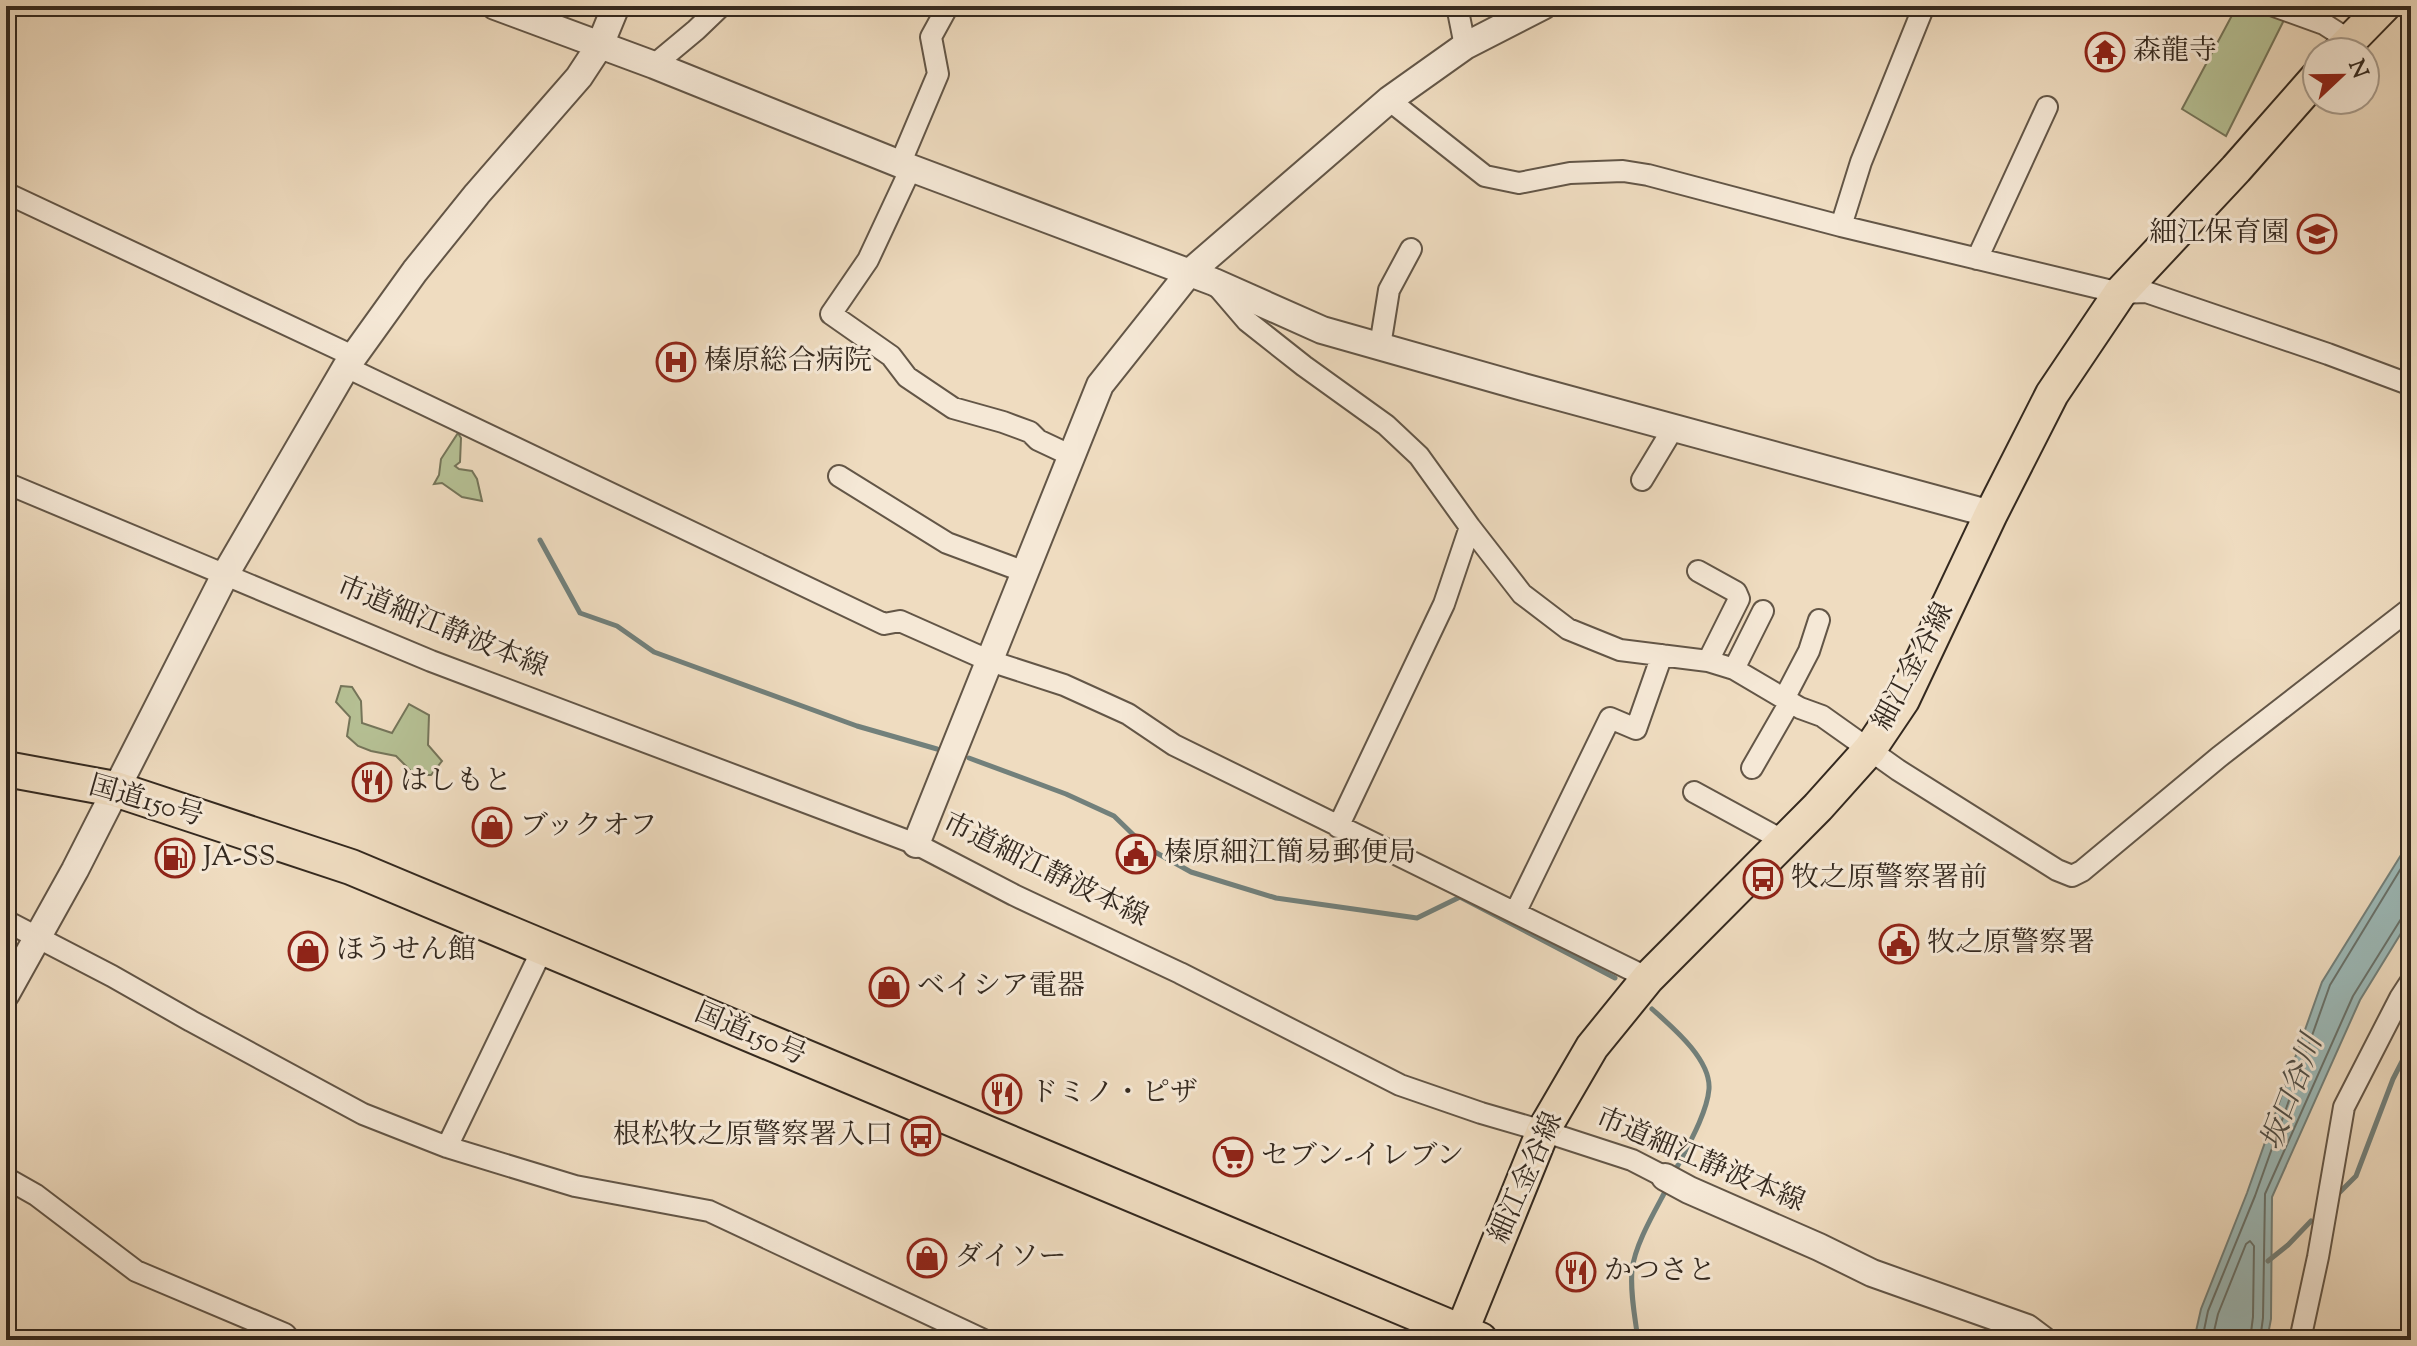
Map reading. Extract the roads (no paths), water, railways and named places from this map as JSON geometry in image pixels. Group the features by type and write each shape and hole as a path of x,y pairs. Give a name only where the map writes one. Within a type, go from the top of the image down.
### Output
{"highway":[{"name":"国道150号","path":"6,769 115,789 351,867 1467,1338"}],"main road":[{"path":"2354,36 2384,6"},
{"name":"細江金谷線","path":"1467,1338 1543,1131 1592,1047 1648,978 1870,749 1903,700 2052,394 2120,293 2301,95"}],"street":[{"path":"495,6 1214,282 1322,330 1991,514"},
{"path":"6,994 75,870 226,573 349,362 415,271 477,194 579,77 600,45 616,6"},
{"path":"654,65 721,6"},
{"path":"948,6 931,37 938,74 906,166 868,260 831,314 891,356 907,377 953,408 1030,432 1038,440 1072,456"},
{"path":"1457,6 1465,46"},
{"path":"916,844 1100,385 1189,273 1389,100 1465,46 1543,6"},
{"path":"1841,226 1861,162 1924,6"},
{"path":"2274,6 2324,24 2335,36"},
{"path":"1389,100 1485,176 1519,183 1570,173 1623,171 1648,175 1841,226 2120,293 2146,292 2411,385"},
{"path":"1977,259 2047,107"},
{"path":"6,193 884,624 900,621 990,661 1064,685 1128,714 1174,745 1648,978"},
{"path":"1380,346 1389,290 1411,249"},
{"path":"1214,282 1247,321 1386,425 1419,456 1522,594 1568,629 1620,650 1708,661 1734,669 1822,716 1898,770 2057,870 2072,876 2411,608"},
{"path":"1642,480 1674,427"},
{"path":"839,476 947,543 1025,572"},
{"name":"市道細江静波本線","path":"6,483 431,661 916,844 1400,1085 1632,1160 1872,1273 2027,1328 2043,1340"},
{"path":"1338,827 1444,604 1470,527"},
{"path":"1698,571 1736,592 1739,599 1708,661"},
{"path":"1734,669 1763,611"},
{"path":"1752,768 1787,700 1819,620"},
{"path":"1516,911 1610,718 1636,729 1662,655"},
{"path":"1694,792 1784,841"},
{"path":"6,921 363,1114 447,1147 575,1186 709,1211 984,1340"},
{"path":"447,1147 543,948"},
{"path":"2300,1340 2344,1107 2411,981"},
{"path":"6,1178 36,1195 136,1271 285,1334 290,1340"}],"water":[{"name":"坂口谷川","path":"2411,839 2411,917 2360,1000 2272,1197 2271,1319 2267,1340 2194,1340 2201,1309 2247,1193 2322,982"}],"waterway":[{"path":"540,540 580,613 617,626 654,652 857,726 937,749"},
{"path":"969,758 1066,794 1114,816 1146,847 1191,872 1276,898 1417,918 1460,897 1615,978"},
{"path":"1652,1009 1689,1044 1708,1078 1704,1109 1675,1171"},
{"path":"2336,1196 2356,1176 2393,1079 2411,1044"},
{"path":"1638,1340 1632,1270 1637,1249 1667,1188"},
{"path":"2268,1261 2311,1221"}],"place":[{"name":"森龍寺","path":"2105,52"},
{"name":"細江保育園","path":"2317,234"},
{"name":"榛原総合病院","path":"676,362"},
{"name":"はしもと","path":"372,782"},
{"name":"ブックオフ","path":"492,827"},
{"name":"榛原細江簡易郵便局","path":"1136,854"},
{"name":"JA-SS","path":"175,858"},
{"name":"牧之原警察署前","path":"1763,879"},
{"name":"牧之原警察署","path":"1899,944"},
{"name":"ほうせん館","path":"308,951"},
{"name":"ベイシア電器","path":"889,987"},
{"name":"ドミノ・ピザ","path":"1002,1094"},
{"name":"根松牧之原警察署入口","path":"921,1136"},
{"name":"セブン-イレブン","path":"1233,1157"},
{"name":"ダイソー","path":"927,1258"},
{"name":"かつさと","path":"1576,1272"}]}
